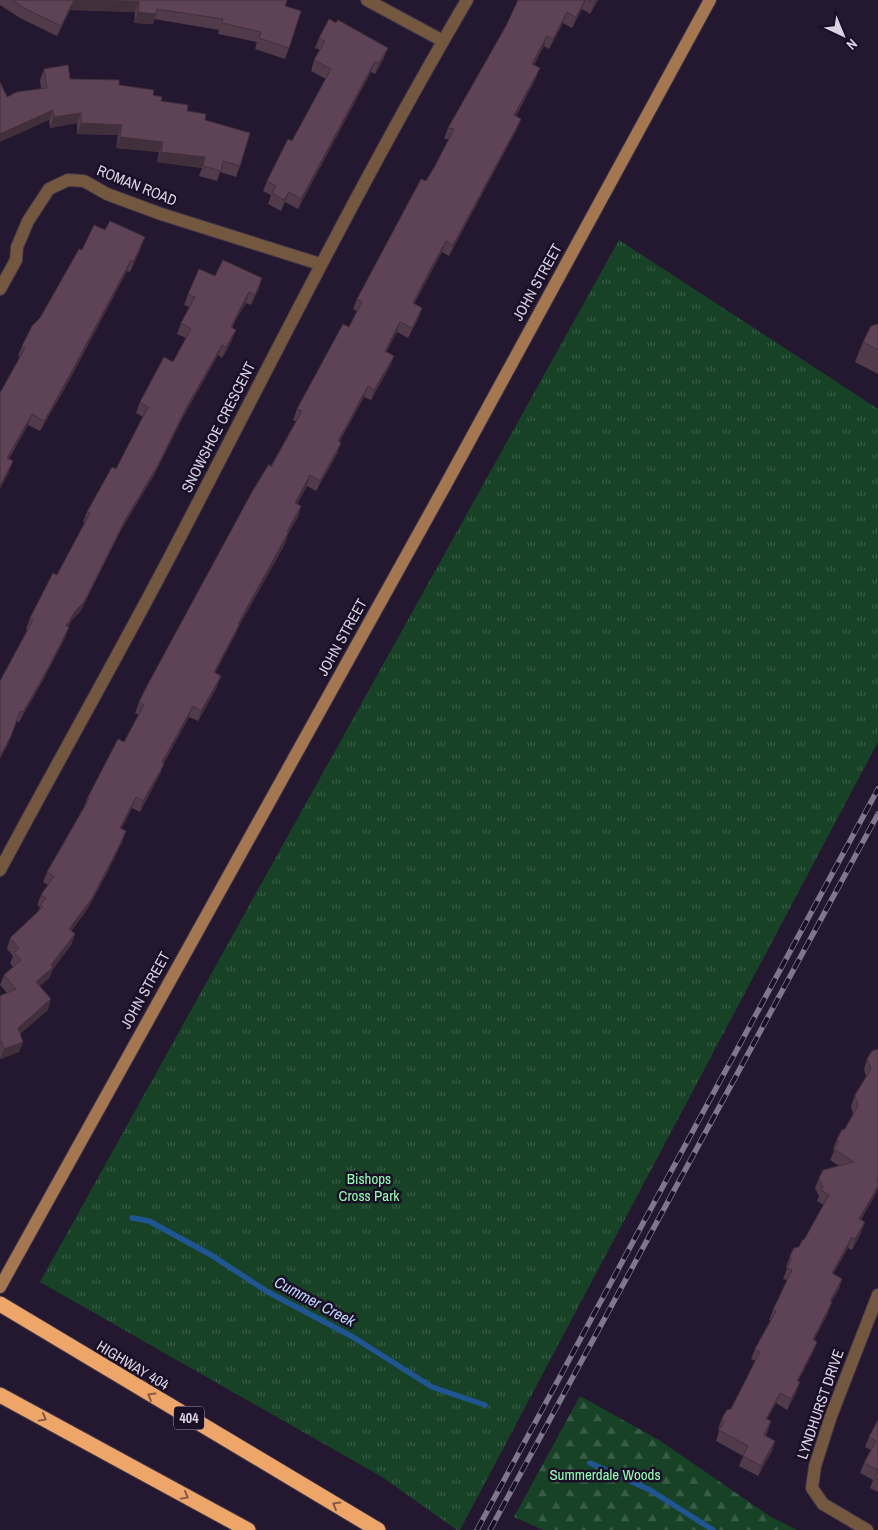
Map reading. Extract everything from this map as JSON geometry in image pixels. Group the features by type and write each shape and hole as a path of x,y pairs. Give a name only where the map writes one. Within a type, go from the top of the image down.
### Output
{"highway":[{"name":"HIGHWAY 404","path":"0,1304 378,1530"},
{"path":"0,1394 248,1530"}],"main road":[{"name":"JOHN STREET","path":"0,1287 402,563 710,0"}],"street":[{"path":"367,0 443,41"},
{"name":"SNOWSHOE CRESCENT","path":"0,870 177,544 320,264 467,0"},
{"name":"ROMAN ROAD","path":"0,289 16,260 17,247 28,221 49,190 68,180 84,181 107,194 161,214 320,264"},
{"name":"LYNDHURST DRIVE","path":"867,1530 823,1504 812,1488 815,1466 831,1416 878,1295"}],"green space":[{"name":"Bishops Cross Park","path":"619,240 878,409 878,742 460,1530 457,1530 382,1477 40,1282"},
{"name":"Summerdale Woods","path":"580,1396 659,1440 771,1517 797,1530 543,1530 514,1517"}],"building":[{"path":"12,0 74,0 61,26"},
{"path":"95,0 287,0 285,6 301,11 289,48 259,38 261,32 222,23 223,19 157,9 156,14 138,12 139,2"},
{"path":"518,0 585,0 576,17 567,12 553,39 547,36 532,64 540,68 514,115 521,119 453,245 446,241 430,270 413,303 422,308 412,328 400,322 385,351 394,356 374,390 368,386 338,441 341,443 320,481 310,475 295,503 301,506 288,533 214,672 221,676 201,711 193,706 143,801 136,797 120,828 126,831 112,860 92,898 69,929 75,934 51,965 53,967 36,982 51,999 18,1028 23,1042 4,1049 0,1039 0,996 16,989 4,975 21,960 14,953 19,948 10,938 43,907 40,905 46,898 41,895 54,876 47,872 89,799 87,799 118,739 124,742 144,705 139,702 148,684 252,492 269,464 271,467 302,411 297,409 343,324 349,327 362,302 357,299 421,179 426,181 435,166 454,129 448,128 506,26"},
{"path":"329,19 336,23 338,20 388,48 379,63 375,61 301,199 289,192 284,200 272,193 276,186 267,181 288,139 292,141 331,69 314,60 325,41 319,38"},
{"path":"68,65 70,79 119,80 119,85 154,90 153,95 162,97 161,101 188,105 187,111 206,114 205,120 250,133 240,166 223,161 221,171 203,166 205,157 161,152 163,142 120,137 122,125 81,123 81,113 54,117 53,110 0,134 0,82 7,97 17,92 47,88 44,69"},
{"path":"110,221 145,237 133,262 131,260 44,421 32,414 7,458 13,461 0,486 0,393 25,348 22,346 32,326 40,318 79,249 82,250 94,225 105,230"},
{"path":"223,260 262,278 255,295 249,292 231,327 236,330 226,347 222,345 186,408 158,465 125,520 84,602 76,610 66,626 69,627 47,670 23,712 20,711 11,736 0,756 0,681 33,620 30,618 53,573 57,575 90,513 87,512 112,467 116,469 148,407 140,402 164,357 173,362 191,329 181,323 195,297 188,294 199,269 215,276"},
{"path":"878,324 878,350 863,342 871,326"},
{"path":"878,1049 878,1186 859,1219 865,1222 855,1239 852,1237 832,1273 842,1279 813,1339 817,1342 797,1381 800,1382 791,1399 780,1393 766,1419 771,1421 764,1435 775,1441 761,1466 743,1456 748,1446 719,1430 724,1422 722,1418 727,1410 731,1409 760,1352 755,1349 776,1311 773,1310 792,1270 787,1268 791,1260 790,1256 794,1248 799,1247 804,1240 829,1195 821,1190 823,1187 819,1178 823,1170 854,1162 834,1149 842,1130 845,1129 858,1106 855,1095 871,1069 867,1059 872,1051"},
{"path":"878,1420 878,1470 864,1463 876,1441 869,1437"},
{"path":"878,1471 878,1480 874,1478"}],"waterway":[{"name":"Cummer Creek","path":"132,1218 149,1221 211,1255 268,1292 353,1337 432,1387 485,1405"},
{"name":"Cummer Creek","path":"590,1463 650,1490 713,1530"}],"railway":[{"path":"477,1530 878,789"},
{"path":"490,1530 878,814"}]}
